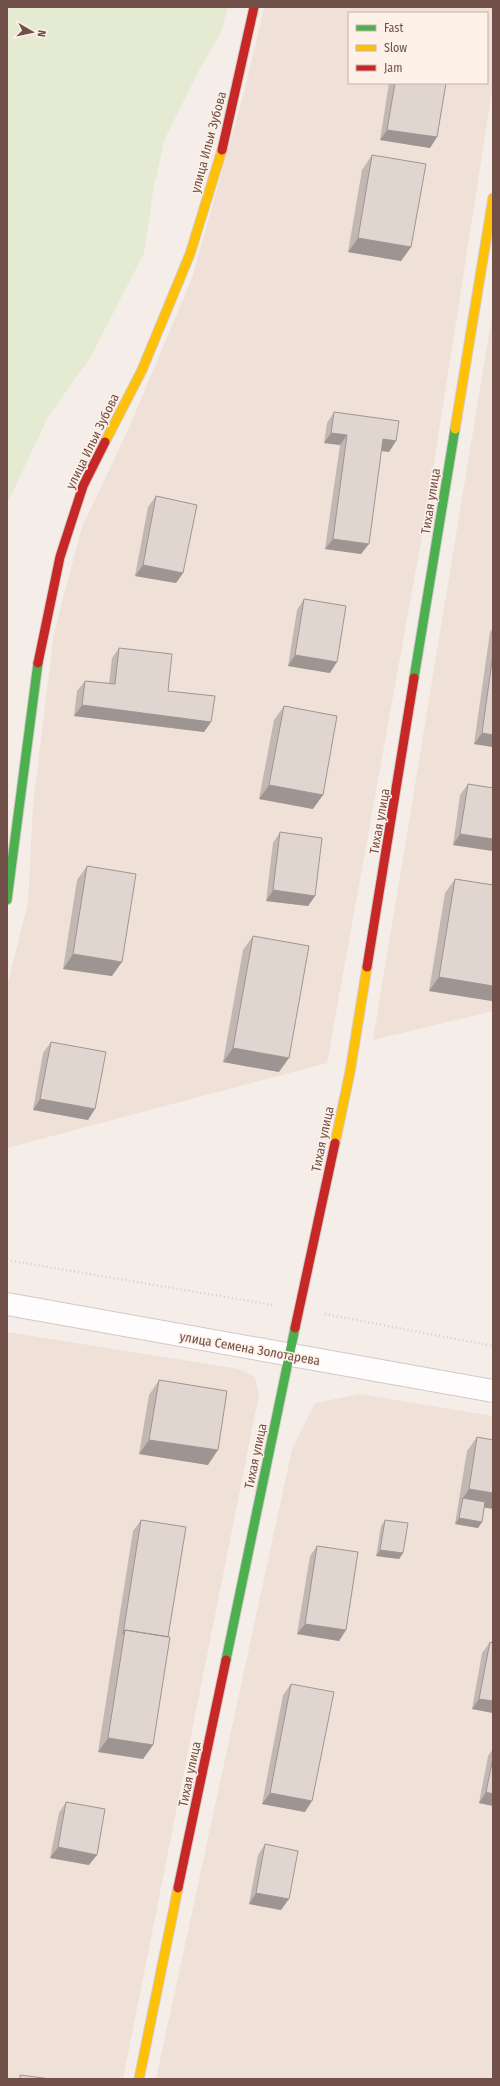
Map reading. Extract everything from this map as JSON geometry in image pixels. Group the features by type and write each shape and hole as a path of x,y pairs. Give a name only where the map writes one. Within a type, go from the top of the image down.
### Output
{"street":[{"name":"улица Ильи Зубова","path":"7,900 40,645 60,558 83,486 142,370 190,254 222,150 254,7"},
{"name":"Тихая улица","path":"139,2079 289,1354 300,1310 351,1064 493,198"},
{"name":"улица Семена Золотарева","path":"7,1304 493,1391"}],"path":[{"path":"7,1260 300,1310 493,1346"}],"shaded area":[{"path":"264,7 493,7 493,85 427,508 327,1063 7,1148 7,986 28,903 33,805 54,632 82,527 128,430 192,278 246,85"},
{"path":"493,310 493,1011 373,1040"},
{"path":"7,1332 239,1369 255,1377 259,1394 123,2079 7,2079"},
{"path":"360,1394 493,1416 493,2079 156,2079 292,1449 315,1403"}],"green space":[{"path":"7,7 228,7 221,32 198,72 165,138 154,186 144,253 90,358 48,417 7,504"}],"building":[{"path":"395,84 446,84 437,137 387,130"},
{"path":"372,155 426,164 411,247 358,238"},
{"path":"334,412 399,421 396,441 383,439 369,544 333,539 347,435 331,433"},
{"path":"156,496 197,505 183,573 143,565"},
{"path":"304,599 346,606 337,662 295,655"},
{"path":"119,648 172,654 168,691 215,696 211,722 82,705 85,681 115,684"},
{"path":"493,654 493,735 482,733"},
{"path":"284,706 337,716 323,795 269,785"},
{"path":"468,784 493,788 493,839 460,834"},
{"path":"280,832 322,838 315,896 273,890"},
{"path":"87,866 136,874 122,962 73,954"},
{"path":"455,879 493,885 493,986 439,977"},
{"path":"253,936 309,946 289,1058 233,1048"},
{"path":"51,1042 106,1052 95,1109 40,1099"},
{"path":"159,1380 227,1391 218,1450 149,1440"},
{"path":"477,1437 493,1440 493,1493 469,1489"},
{"path":"463,1498 485,1502 482,1522 459,1518"},
{"path":"141,1520 186,1527 168,1637 125,1630 123,1634"},
{"path":"385,1520 408,1523 403,1553 380,1550"},
{"path":"317,1546 358,1552 346,1630 305,1624"},
{"path":"125,1630 170,1637 153,1745 108,1738"},
{"path":"490,1642 493,1643 493,1701 479,1699"},
{"path":"291,1684 334,1692 312,1801 270,1793"},
{"path":"493,1758 493,1794 486,1792"},
{"path":"66,1802 105,1809 97,1855 58,1847"},
{"path":"265,1844 298,1851 289,1899 256,1893"},
{"path":"20,2075 51,2079 20,2079"}],"traffic: fast":[{"path":"414,678 455,429"},
{"path":"7,900 38,663"},
{"path":"226,1660 295,1328"}],"traffic: slow":[{"path":"105,442 142,370 190,254 222,150"},
{"path":"455,429 493,198"},
{"path":"335,1143 350,1072 367,967"},
{"path":"139,2079 178,1888"}],"traffic: jam":[{"path":"222,150 254,7"},
{"path":"38,663 60,557 83,486 105,442"},
{"path":"367,967 414,678"},
{"path":"295,1328 335,1143"},
{"path":"178,1888 226,1660"}]}
